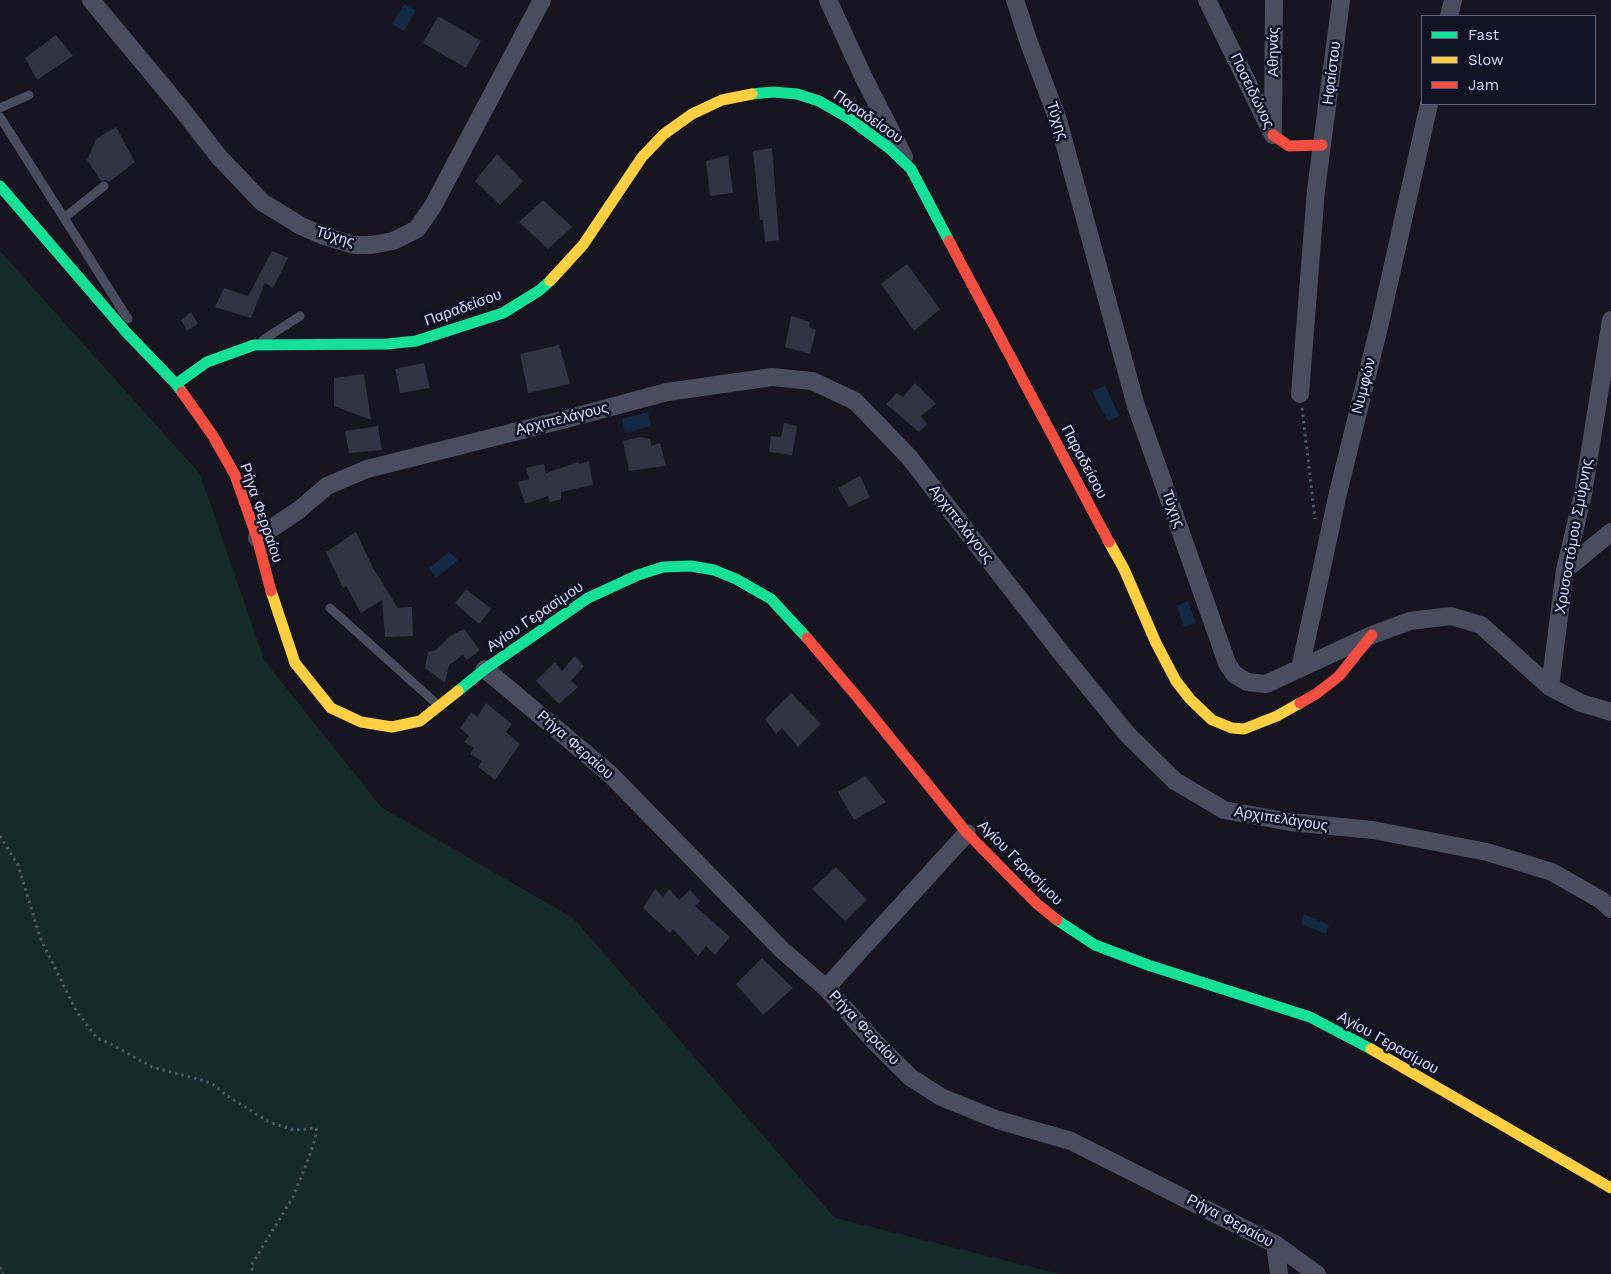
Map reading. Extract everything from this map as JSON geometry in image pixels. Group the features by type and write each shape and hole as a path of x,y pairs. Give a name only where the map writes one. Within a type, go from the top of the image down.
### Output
{"street":[{"name":"Τύχης","path":"91,0 180,106 218,157 262,202 301,226 324,236 354,245 371,245 393,241 417,229 433,206 542,0"},
{"path":"828,0 863,76 911,169"},
{"name":"Τύχης","path":"1015,0 1028,43 1058,120 1136,406 1227,663 1234,674 1247,682 1266,684 1372,635 1410,621 1451,616 1481,625 1550,687"},
{"name":"Ποσειδώνος","path":"1207,0 1273,135 1289,146 1322,146"},
{"name":"Αθηνάς","path":"1273,135 1274,0"},
{"name":"Ηφαίστου","path":"1300,394 1315,200 1341,0"},
{"path":"1449,15 1452,0"},
{"name":"Παραδείσου","path":"176,384 207,362 254,345 387,344 416,341 503,313 540,290 562,269 583,245 612,205 642,157 664,134 692,114 722,100 746,94 773,92 797,94 819,101 850,119 889,148 911,169 1124,569 1156,643 1176,681 1190,699 1212,720 1232,728 1244,729 1277,716 1316,694 1339,676 1372,635"},
{"name":"Νυμφών","path":"1300,669 1340,484 1380,323 1429,105"},
{"name":"Ρήγα Φερραίου","path":"0,186 126,332 176,384 213,436 235,475 257,538 275,606 296,664 332,708 361,722 392,727 420,720 486,669"},
{"name":"Χρυσοστόμου Σμύρνης","path":"1550,687 1565,570 1582,494 1611,320"},
{"name":"Αρχιπελάγους","path":"257,538 299,510 327,486 366,469 502,434 566,420 667,392 772,377 812,381 856,401 909,457 1062,654 1127,734 1175,781 1224,810 1290,822 1373,830 1487,852 1552,872 1601,900 1611,909"},
{"path":"1565,570 1611,532"},
{"name":"Αγίου Γερασίμου","path":"486,669 588,598 638,575 663,567 691,566 714,570 736,578 771,599 794,623 858,698 967,833 1036,904 1067,928 1095,945 1148,965 1310,1018 1390,1059 1611,1188"},
{"name":"Ρήγα Φεραίου","path":"486,669 610,774 782,950 826,988 910,1077 941,1097 998,1120 1071,1141 1275,1244 1317,1274"},
{"path":"1550,687 1581,703 1611,712"},
{"path":"826,988 967,833"},
{"path":"1275,1244 1279,1274"}],"lane":[{"path":"0,108 29,96"},
{"path":"0,117 161,369"},
{"path":"64,218 104,186"},
{"path":"254,345 300,316"},
{"path":"330,608 440,706"}],"path":[{"path":"1300,394 1316,525"},
{"path":"0,836 18,865 40,938 77,1012 97,1038 152,1067 214,1084 226,1095 269,1122 294,1130 316,1128 317,1132 308,1160 293,1197 250,1266 254,1274"},
{"path":"0,1267 3,1274"}],"green space":[{"path":"0,251 200,474 264,660 381,807 573,918 835,1218 1059,1274 0,1274"}],"water":[{"path":"404,4 416,10 404,31 392,24"},
{"path":"1105,385 1119,416 1108,421 1092,392"},
{"path":"648,412 651,426 625,433 622,419"},
{"path":"449,552 458,560 436,578 429,568"},
{"path":"1188,601 1196,623 1184,627 1177,606"},
{"path":"1304,914 1329,925 1326,934 1301,924"}],"building":[{"path":"438,16 481,41 466,68 423,43"},
{"path":"56,35 73,56 37,80 25,58"},
{"path":"116,127 135,162 109,182 106,180 101,181 87,160 96,139"},
{"path":"772,148 779,240 765,242 763,220 760,220 753,151"},
{"path":"497,154 523,181 500,205 475,181"},
{"path":"728,155 733,193 710,196 706,161"},
{"path":"543,200 572,227 548,249 519,222"},
{"path":"272,251 288,258 273,288 265,283 251,318 215,307 224,288 248,296"},
{"path":"907,264 940,309 914,331 881,284"},
{"path":"191,312 198,324 187,331 181,320"},
{"path":"791,316 810,322 809,327 816,330 810,354 785,347"},
{"path":"559,345 570,384 528,393 520,354"},
{"path":"424,363 430,388 400,393 395,369"},
{"path":"364,374 371,420 334,406 334,378"},
{"path":"915,383 936,404 921,416 927,424 919,432 886,404 897,393 903,397"},
{"path":"784,423 797,426 792,455 769,452 771,436 781,437"},
{"path":"378,426 382,450 349,453 345,431"},
{"path":"640,437 650,439 651,446 660,443 666,466 629,471 623,441"},
{"path":"589,461 593,485 561,492 561,499 550,502 548,496 525,504 518,482 529,479 526,468 544,464 546,473 579,462 579,464"},
{"path":"860,476 870,497 849,507 838,488"},
{"path":"356,532 373,568 398,608 412,607 413,636 385,637 382,600 361,613 346,586 343,588 326,552"},
{"path":"466,589 491,609 479,624 455,603"},
{"path":"464,629 480,650 467,660 463,655 449,665 445,683 425,668 428,652 436,650 450,636"},
{"path":"575,656 584,666 571,681 578,687 559,704 536,681 555,662 562,671"},
{"path":"791,693 821,724 798,747 782,728 776,734 765,719"},
{"path":"486,703 512,724 506,732 520,744 495,780 478,767 482,761 470,754 474,748 464,742 469,736 460,728 471,712 477,717"},
{"path":"865,776 886,802 854,820 838,792"},
{"path":"836,867 867,900 845,921 812,889"},
{"path":"655,889 663,897 669,889 679,900 690,890 700,901 695,906 730,937 715,955 706,946 698,956 673,929 670,933 643,908"},
{"path":"762,958 793,988 763,1015 736,984"}],"traffic: fast":[{"path":"752,94 773,92 797,94 819,101 850,119 889,148 911,169 949,241"},
{"path":"0,186 126,332 182,392"},
{"path":"176,384 207,362 254,345 387,344 416,341 503,313 540,290 550,281"},
{"path":"458,691 485,669 588,598 638,575 663,567 691,566 714,570 736,579 771,599 807,638"},
{"path":"1057,920 1095,945 1148,965 1310,1017 1371,1049"}],"traffic: slow":[{"path":"550,281 583,245 642,157 664,134 692,114 722,100 752,94"},
{"path":"1109,542 1124,569 1156,643 1176,681 1190,699 1212,720 1232,728 1244,729 1277,716 1300,703"},
{"path":"271,591 295,663 331,708 361,722 392,727 420,721 458,691"},
{"path":"1371,1049 1611,1188"}],"traffic: jam":[{"path":"1273,135 1289,146 1322,145"},
{"path":"949,241 1109,542"},
{"path":"182,392 213,436 235,475 257,538 271,591"},
{"path":"1300,703 1316,694 1339,676 1372,635"},
{"path":"807,638 967,833 1036,903 1057,920"}]}
